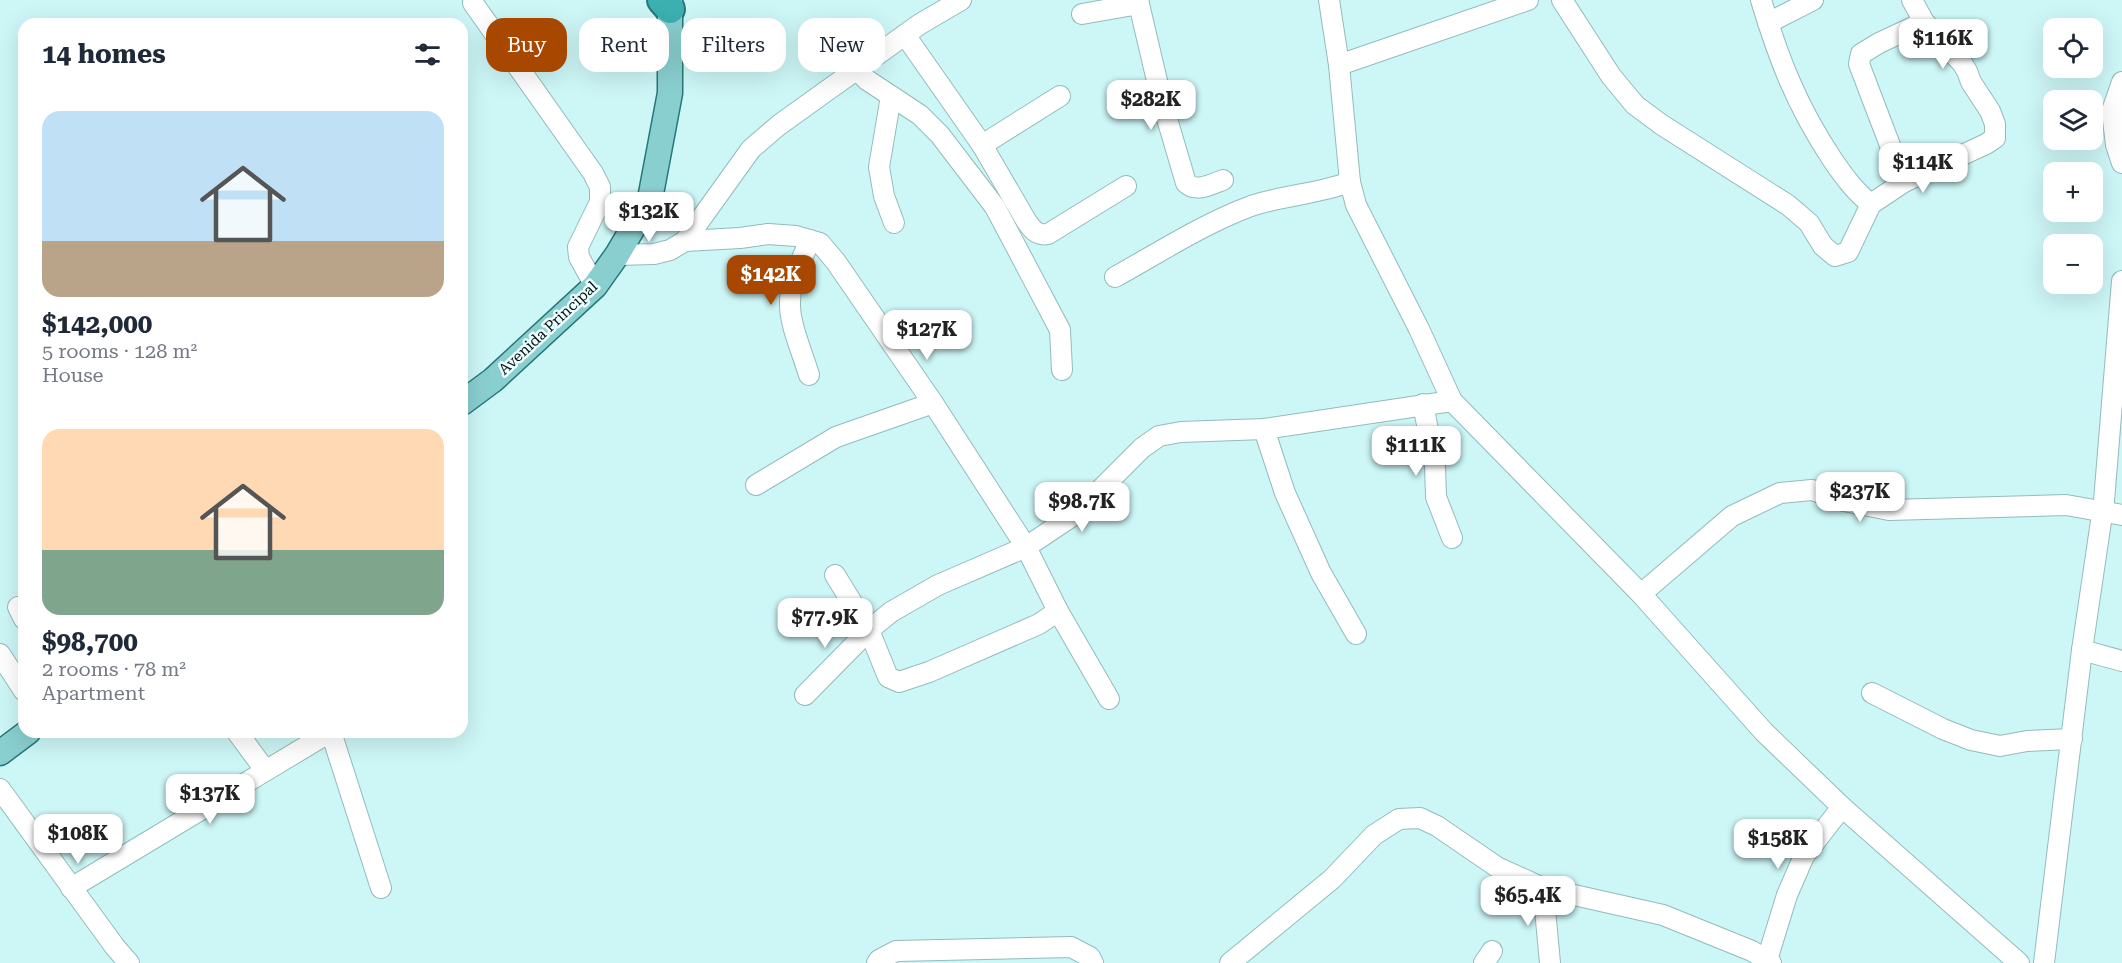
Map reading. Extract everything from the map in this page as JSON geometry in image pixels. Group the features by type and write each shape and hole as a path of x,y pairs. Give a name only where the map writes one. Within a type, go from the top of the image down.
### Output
{"main road":[{"name":"Avenida Principal","path":"468,399 493,380 595,286 617,255 650,199 670,93 668,3"},
{"path":"0,753 20,738"}],"street":[{"path":"885,50 920,24 961,0"},
{"path":"1329,0 1339,65 1350,182 1356,205 1419,329 1452,401 1641,594 1764,732 1842,807 2019,963"},
{"path":"1339,65 1528,0"},
{"path":"1562,0 1611,76 1635,105 1662,125 1788,205 1809,223 1823,246 1835,256 1848,252 1871,204 1904,182 1995,138 1995,124 1990,111 1971,82 1967,71 1924,22 1912,0"},
{"path":"1761,0 1786,78 1809,123 1848,181 1871,204"},
{"path":"1768,23 1813,0"},
{"path":"1082,14 1139,2 1161,102 1186,183 1191,188 1198,188 1223,180"},
{"path":"473,3 593,173 600,187 600,202 578,247 579,257 595,286"},
{"path":"1904,182 1859,64 1861,54 1924,22"},
{"path":"905,35 982,145 1027,222 1036,233 1048,234 1126,186"},
{"path":"617,255 654,254 670,250 684,241 751,149 778,125 854,72"},
{"path":"860,72 920,115 940,135 995,207 1060,330 1062,370"},
{"path":"2122,82 2112,111 2116,145 2122,163"},
{"path":"891,96 879,167 884,196 894,223"},
{"path":"982,145 1060,96"},
{"path":"1115,277 1208,224 1229,215 1283,196 1337,187 1350,182"},
{"path":"684,241 768,234 796,236 820,243 836,262 933,403 1026,547 1058,611 1109,699"},
{"path":"809,375 791,314 790,301 796,274 810,240"},
{"path":"2044,963 2082,650 2112,513 2122,281"},
{"path":"806,695 869,630 891,612 938,585 1026,547 1077,513 1142,448 1159,436 1181,432 1264,429 1452,401"},
{"path":"756,485 836,437 933,403"},
{"path":"1423,404 1435,466 1436,497 1452,538"},
{"path":"1264,429 1285,493 1316,563 1356,634"},
{"path":"1641,594 1732,516 1780,493 1812,490 1844,501 1889,510 2066,505 2112,513"},
{"path":"835,575 869,630 888,677 899,682 930,672 1039,624 1058,611"},
{"path":"2082,650 2122,661"},
{"path":"0,654 18,682"},
{"path":"1872,693 1943,729 1971,740 2000,746 2027,741 2072,739"},
{"path":"241,738 265,770"},
{"path":"71,888 321,738"},
{"path":"333,738 381,888"},
{"path":"0,789 114,947 129,963"},
{"path":"1230,963 1332,879 1374,835 1399,819 1420,818 1497,867 1543,888 1663,915 1752,951 1769,961 1787,896 1804,856 1842,807"},
{"path":"1543,888 1550,963"},
{"path":"877,963 896,951 1071,946 1090,957 1093,963"}]}
